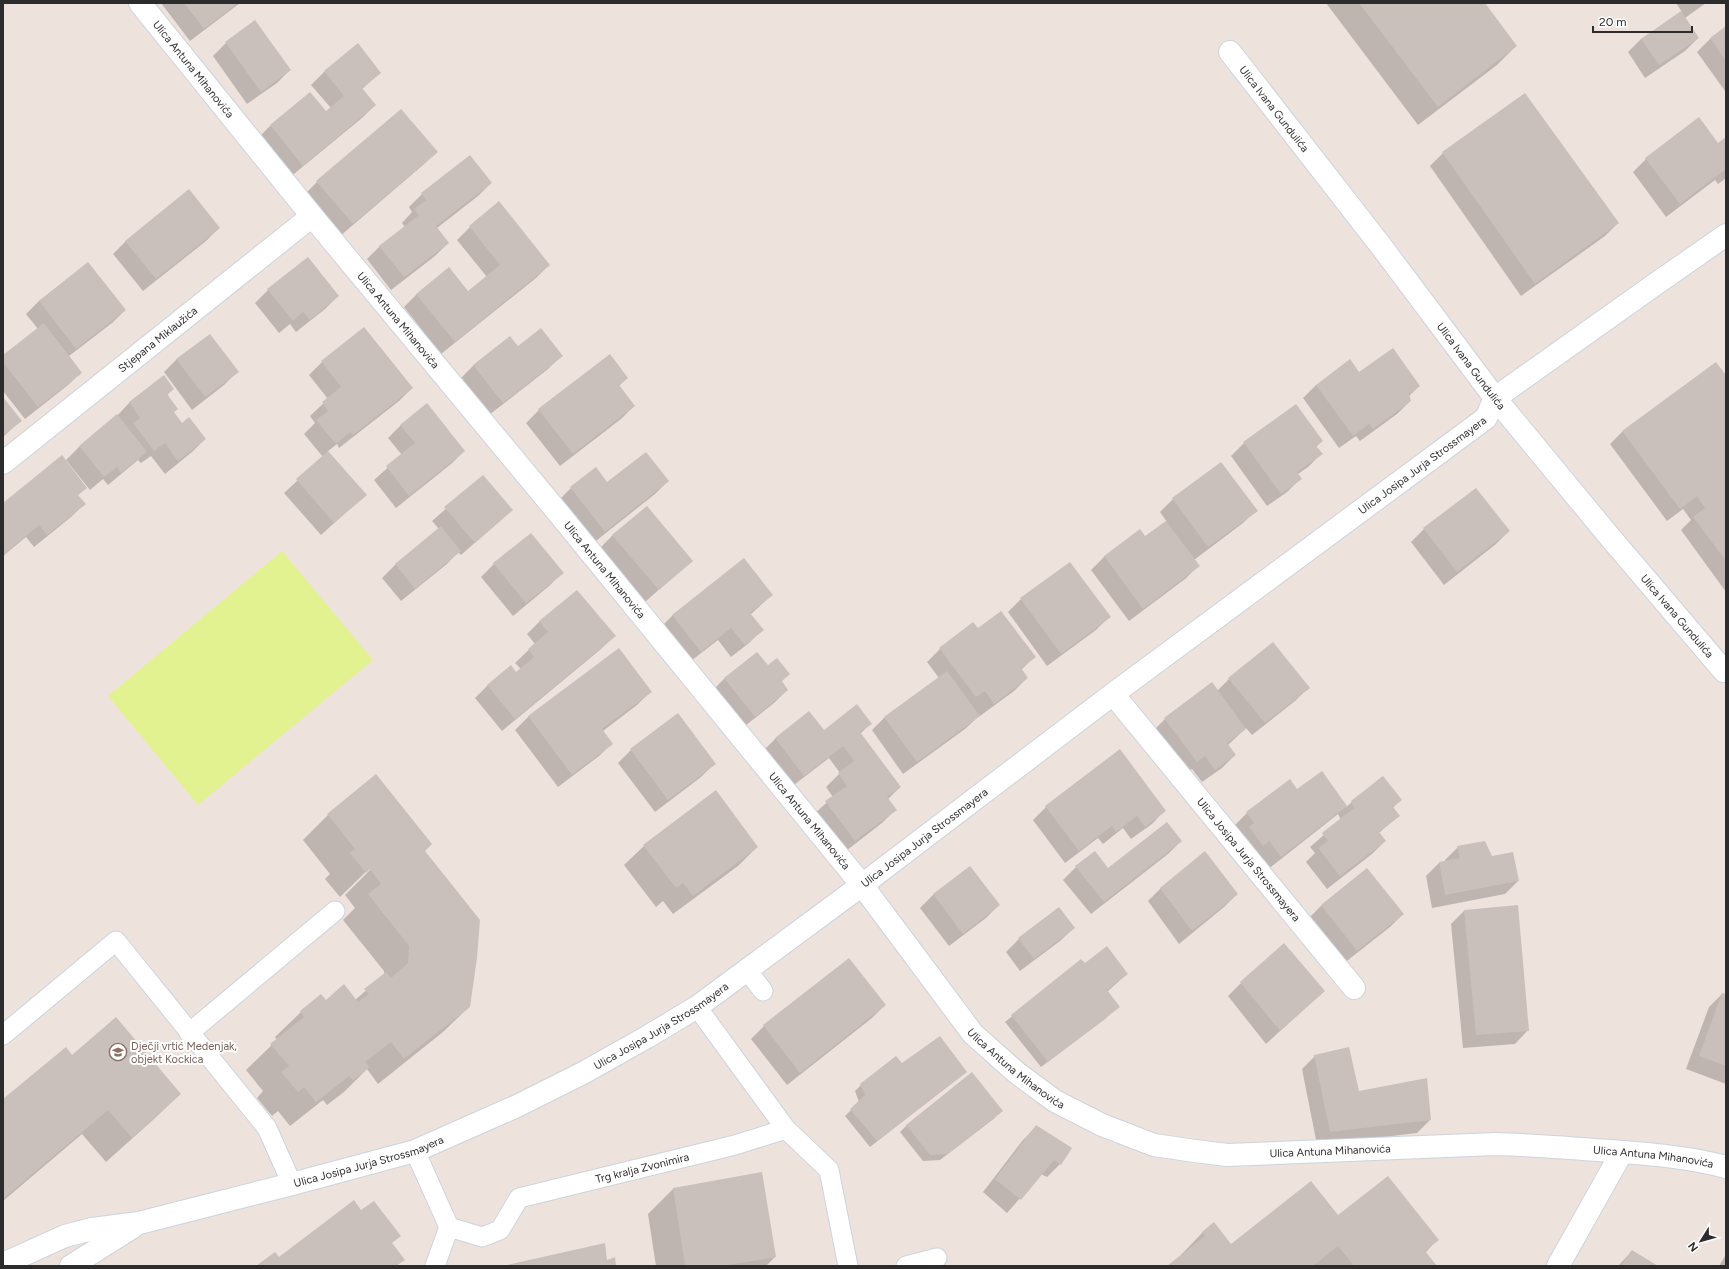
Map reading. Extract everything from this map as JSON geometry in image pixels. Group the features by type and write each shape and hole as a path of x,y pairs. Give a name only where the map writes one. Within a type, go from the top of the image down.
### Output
{"street":[{"name":"Ulica Antuna Mihanovića","path":"140,3 312,216 560,515 862,885 973,1034 1017,1073 1055,1101 1102,1125 1154,1145 1195,1152 1227,1155 1494,1144 1539,1145 1663,1155 1701,1160 1726,1166"},
{"name":"Ulica Ivana Gundulića","path":"1230,52 1381,246 1495,398 1609,536 1724,671"},
{"name":"Stjepana Miklaužića","path":"3,463 312,216"},
{"path":"1495,398 1656,283 1726,236"},
{"name":"Ulica Josipa Jurja Strossmayera","path":"3,1264 65,1236 92,1229 139,1223 416,1151 517,1106 570,1080 697,1007 862,885 1113,694 1486,418 1495,398"},
{"name":"Ulica Josipa Jurja Strossmayera","path":"1113,694 1354,988"},
{"path":"1558,1266 1622,1152"},
{"name":"Ulica Josipa Jurja Strossmayera","path":"71,1266 139,1223"}],"lane":[{"path":"189,1033 335,912"},
{"path":"3,1035 116,941 267,1128 292,1184"},
{"path":"747,970 763,990"},
{"path":"697,1007 786,1129 829,1170 848,1266"},
{"name":"Trg kralja Zvonimira","path":"449,1227 482,1236 500,1230 519,1198 735,1145 786,1129"},
{"path":"416,1151 449,1227 435,1266"},
{"path":"906,1266 937,1258"}],"green space":[{"path":"282,551 373,660 198,805 108,696"}],"building":[{"path":"184,3 238,3 204,29"},
{"path":"1359,3 1485,3 1517,46 1438,107"},
{"path":"1681,11 1699,38 1659,65 1641,39"},
{"path":"255,20 291,70 261,92 225,42"},
{"path":"1726,26 1726,61 1710,38"},
{"path":"358,43 381,73 362,88 376,105 303,166 270,125 310,92 326,111 344,96 324,71"},
{"path":"1525,93 1619,223 1535,284 1442,152"},
{"path":"401,109 438,152 353,224 316,181"},
{"path":"1699,117 1718,143 1726,137 1726,169 1680,204 1645,158"},
{"path":"470,155 492,183 436,226 449,243 404,277 379,246 419,215 414,209 426,200 421,193"},
{"path":"189,189 220,228 156,279 125,241"},
{"path":"499,201 550,265 455,342 416,294 449,267 468,291 500,265 469,226"},
{"path":"308,257 339,296 310,320 303,312 293,321 267,289"},
{"path":"88,262 126,310 76,349 39,301"},
{"path":"44,323 82,373 38,407 3,362 3,355"},
{"path":"364,327 413,388 353,435 350,432 336,444 316,420 328,411 322,402 341,387 321,361"},
{"path":"541,328 563,356 503,403 473,365 510,336 518,346"},
{"path":"210,334 239,372 205,397 176,359"},
{"path":"1393,348 1420,386 1409,394 1411,401 1373,429 1369,424 1353,436 1316,385 1350,359 1359,372"},
{"path":"610,354 628,378 619,385 635,406 573,454 538,409"},
{"path":"1716,362 1726,375 1726,561 1693,517 1705,508 1697,496 1680,509 1622,431"},
{"path":"164,375 174,389 167,394 178,409 174,412 182,423 189,417 206,439 178,461 165,443 154,451 133,423 140,418 129,402"},
{"path":"3,397 22,421 3,435"},
{"path":"427,403 465,451 409,496 386,466 415,443 400,425"},
{"path":"1296,404 1323,441 1316,446 1323,454 1297,472 1302,479 1281,494 1243,442"},
{"path":"117,414 147,452 121,473 117,467 104,477 79,446"},
{"path":"328,451 367,495 334,523 296,479"},
{"path":"646,452 669,481 605,532 570,487 596,467 607,482"},
{"path":"62,455 87,488 78,495 86,504 47,535 39,525 3,555 3,503"},
{"path":"1221,462 1258,511 1208,547 1172,498"},
{"path":"483,475 513,510 475,543 444,507"},
{"path":"1476,488 1510,531 1457,572 1423,528"},
{"path":"647,506 693,561 659,590 612,535"},
{"path":"1166,521 1200,566 1143,609 1104,556 1140,529 1145,536"},
{"path":"441,526 461,551 415,589 395,564"},
{"path":"531,533 564,573 526,603 493,563"},
{"path":"744,558 773,595 750,613 764,630 745,645 731,628 701,652 672,615"},
{"path":"1070,562 1111,617 1061,654 1020,598"},
{"path":"577,590 616,636 515,719 487,685 511,665 516,672 534,657 528,649 548,632 539,621"},
{"path":"1001,611 1036,657 1021,668 1028,678 994,704 985,691 976,697 939,648 973,622 978,628"},
{"path":"1273,642 1310,688 1265,723 1228,678"},
{"path":"619,648 652,692 602,729 613,744 572,775 528,716"},
{"path":"757,652 768,665 777,658 790,674 782,681 788,690 755,717 724,678"},
{"path":"947,671 980,716 917,762 884,717"},
{"path":"1212,682 1246,729 1227,743 1236,755 1215,770 1205,756 1197,762 1164,718"},
{"path":"857,704 872,724 860,732 901,787 887,797 897,810 855,841 825,801 847,786 838,773 854,761 843,746 804,776 775,738 809,711 824,730"},
{"path":"678,713 716,764 668,800 630,749"},
{"path":"1120,749 1166,811 1145,827 1137,816 1116,832 1112,826 1079,851 1045,806"},
{"path":"1322,771 1347,806 1281,857 1269,841 1263,846 1249,827 1254,823 1246,812 1290,779 1297,789"},
{"path":"376,774 432,844 425,851 480,920 477,958 470,1007 404,1059 391,1042 365,1062 370,1067 353,1080 349,1076 316,1102 304,1087 298,1092 281,1072 289,1066 270,1044 304,1017 300,1011 321,994 326,1000 344,984 358,1002 369,994 364,989 386,972 391,978 408,963 409,946 368,894 381,884 370,869 366,873 350,853 355,849 327,814"},
{"path":"1383,776 1402,800 1393,807 1400,816 1379,832 1386,841 1340,876 1318,848 1328,841 1322,833 1354,808 1351,801"},
{"path":"716,790 758,847 693,896 683,883 676,888 643,845"},
{"path":"1167,822 1182,841 1104,902 1075,866 1095,851 1108,868"},
{"path":"1485,841 1492,856 1513,852 1519,881 1445,895 1439,862 1460,858 1457,846"},
{"path":"1205,851 1238,894 1192,931 1160,888"},
{"path":"970,866 1000,905 963,934 933,894"},
{"path":"1367,868 1404,914 1357,951 1321,905"},
{"path":"1518,905 1529,1031 1476,1035 1464,910"},
{"path":"1059,907 1075,928 1034,959 1018,938"},
{"path":"1284,943 1325,991 1280,1031 1240,982"},
{"path":"1107,946 1128,974 1107,990 1120,1007 1048,1062 1011,1015 1081,959 1085,963"},
{"path":"849,958 886,1005 800,1073 763,1025"},
{"path":"1722,993 1726,994 1726,1066 1699,1056"},
{"path":"116,1017 181,1094 132,1138 108,1110 3,1199 3,1099 66,1047 72,1055"},
{"path":"940,1036 967,1072 877,1141 850,1109 865,1095 860,1084 896,1056 902,1063"},
{"path":"1349,1047 1359,1091 1427,1078 1431,1120 1330,1132 1314,1055"},
{"path":"972,1072 1003,1111 948,1154 930,1155 906,1125"},
{"path":"1036,1125 1072,1148 1061,1165 1054,1160 1021,1200 995,1179"},
{"path":"762,1172 776,1257 723,1266 685,1266 673,1188"},
{"path":"1388,1176 1439,1240 1425,1251 1437,1266 1354,1266 1338,1246 1313,1266 1167,1266 1205,1236 1202,1232 1214,1222 1231,1244 1311,1181 1338,1215"},
{"path":"354,1200 361,1210 374,1201 401,1236 392,1243 405,1260 396,1266 256,1266 275,1252 279,1257"},
{"path":"605,1243 607,1260 615,1257 616,1266 503,1266"},
{"path":"1632,1250 1658,1266 1621,1266"}],"place":[{"name":"Dječji vrtić Medenjak, objekt Kockica","path":"118,1052"}]}
